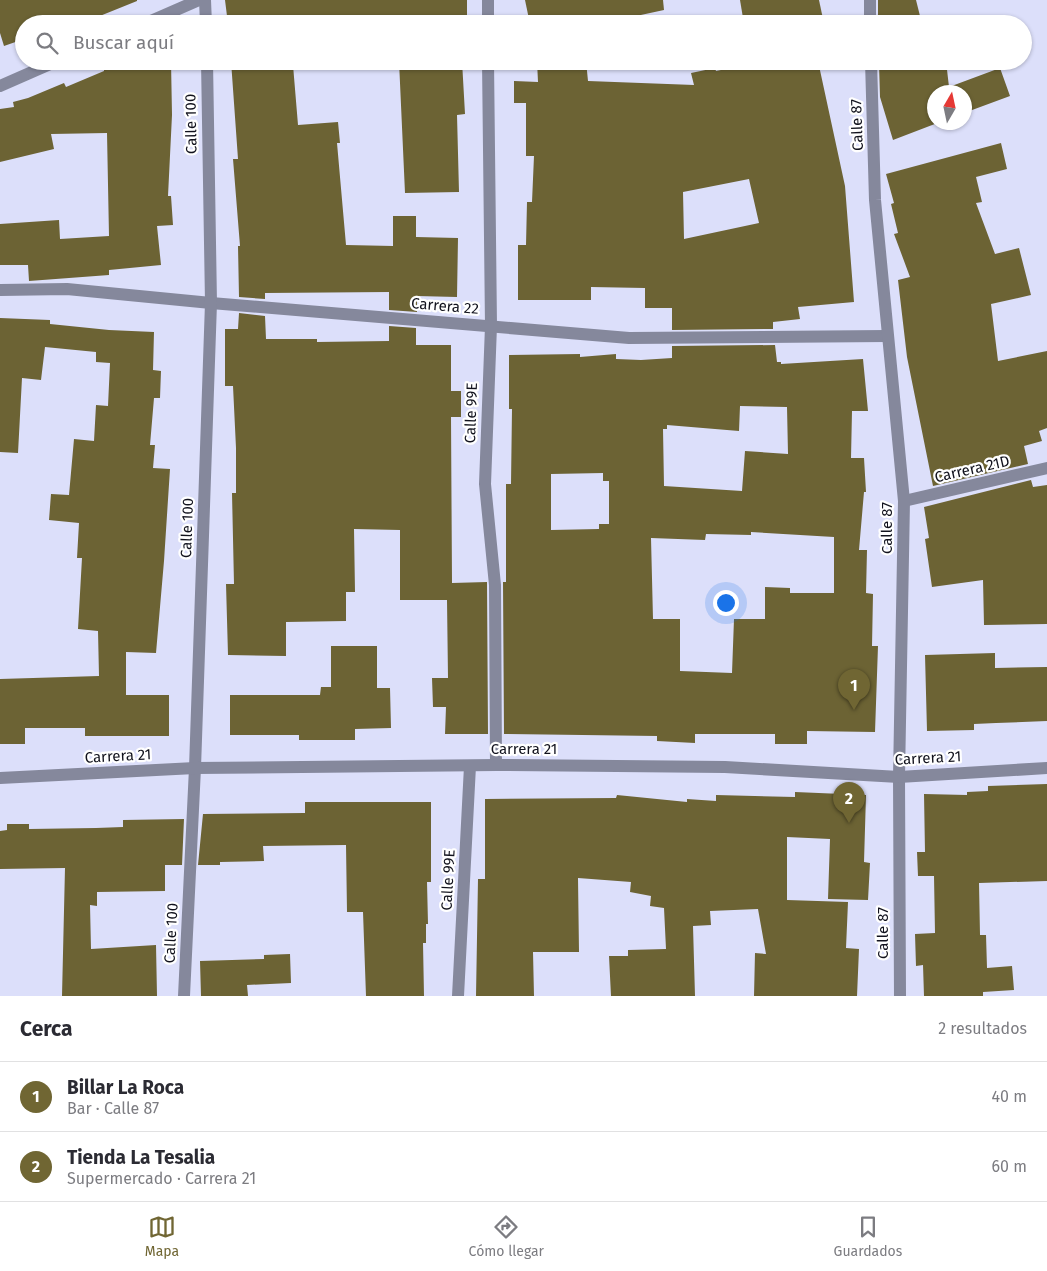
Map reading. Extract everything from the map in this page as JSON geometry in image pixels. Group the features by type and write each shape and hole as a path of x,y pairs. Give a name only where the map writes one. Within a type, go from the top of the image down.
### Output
{"street":[{"path":"165,15 200,0"},
{"path":"206,0 206,15"},
{"path":"488,0 488,15"},
{"path":"870,0 870,15"},
{"path":"0,86 36,70"},
{"name":"Calle 100","path":"184,996 195,768 211,303 206,70"},
{"name":"Calle 99E","path":"488,70 491,326 485,484 495,585 496,765"},
{"name":"Calle 87","path":"872,70 875,200 904,501 899,777 900,996"},
{"name":"Carrera 22","path":"0,290 67,289 629,338 888,336"},
{"name":"Carrera 21D","path":"904,501 1047,468"},
{"name":"Carrera 21","path":"0,778 195,768 496,765 725,767 899,777 1047,768"},
{"name":"Calle 99E","path":"458,996 470,766"}],"building":[{"path":"0,0 137,0 102,15 15,15 15,42 4,46 0,33"},
{"path":"225,0 467,0 467,15 227,15"},
{"path":"525,0 663,0 664,10 641,15 528,15"},
{"path":"740,0 819,0 822,15 742,15"},
{"path":"878,0 916,0 920,15 878,15"},
{"path":"171,70 172,115 168,196 171,196 173,225 157,226 161,265 109,270 109,275 29,281 28,265 0,265 0,224 59,220 60,239 109,236 107,133 51,134 54,149 0,162 0,109 14,107 13,102 64,83 66,87 104,71"},
{"path":"232,70 293,70 298,125 338,122 340,143 337,143 346,245 393,246 393,216 416,216 416,237 458,238 457,297 417,296 417,312 389,310 389,292 265,293 265,299 239,297 238,246 240,246 233,159 238,159"},
{"path":"399,70 463,70 465,114 457,115 459,192 405,193"},
{"path":"537,70 587,70 588,81 694,85 691,73 705,70 820,70 845,186 854,302 798,307 800,319 773,322 773,329 672,330 672,308 645,308 645,288 591,287 591,300 518,300 518,245 526,245 527,202 532,202 534,156 526,156 526,103 514,103 514,81 538,82","holes":["749,179 759,223 684,239 683,192"]},
{"path":"879,70 947,70 949,85 927,85 927,127 893,140 880,97"},
{"path":"995,70 1001,70 1010,96 972,110 972,85 954,85"},
{"path":"1001,143 1007,169 976,177 982,202 976,203 995,254 1019,248 1031,295 991,304 998,361 1047,351 1047,428 1039,431 1042,441 1024,446 1028,464 933,486 907,357 898,280 910,277 894,234 898,233 891,204 894,203 886,174"},
{"path":"239,313 265,316 266,339 317,339 317,342 389,341 389,326 416,328 416,345 451,345 451,391 461,391 461,417 451,417 452,583 487,582 488,734 445,734 446,707 433,707 432,678 448,678 447,600 400,600 400,530 354,529 355,592 346,592 346,621 286,622 286,656 228,655 226,584 234,584 232,493 236,493 236,448 233,386 225,386 225,329 238,329"},
{"path":"0,318 50,320 50,324 154,332 153,370 161,371 160,398 154,398 150,445 155,445 153,468 170,469 164,561 156,653 126,652 126,695 169,695 169,736 85,736 85,728 25,728 25,744 0,744 0,679 99,676 98,631 78,629 82,558 77,558 79,523 49,520 51,494 69,495 74,439 94,441 96,405 108,406 110,363 96,362 96,352 45,347 41,380 22,378 18,453 0,452"},
{"path":"775,345 777,362 781,362 781,364 863,359 868,411 852,411 851,458 864,458 866,492 864,492 859,550 867,550 866,593 873,594 872,646 878,646 875,732 807,731 807,744 775,744 775,734 695,734 695,743 657,741 657,736 504,734 503,582 506,582 506,484 511,484 512,409 509,409 509,355 580,354 580,357 616,354 616,359 641,360 672,358 672,346","holes":["740,406 787,407 788,454 745,451 742,491 664,486 663,429 667,429 667,425 739,431","603,473 603,481 609,481 609,524 599,524 599,529 551,530 551,474","751,532 834,537 834,593 790,593 790,588 765,587 765,619 734,619 732,673 680,671 680,619 653,619 651,538 705,540 706,534 751,535"]},
{"path":"1031,480 1033,487 1047,485 1047,624 984,625 983,580 932,587 925,539 929,538 924,507"},
{"path":"331,646 377,646 377,688 390,688 391,728 355,729 355,740 299,740 299,735 230,735 230,695 320,695 321,687 331,687"},
{"path":"995,653 995,668 1047,667 1047,721 974,724 974,730 927,731 925,655"},
{"path":"1047,784 1047,881 979,883 980,935 986,935 987,968 1012,966 1014,990 983,992 983,996 924,996 923,965 916,966 915,934 935,933 934,876 918,876 917,852 925,852 924,794 967,795 967,792 988,791 988,786"},
{"path":"795,792 866,795 864,862 870,863 868,900 828,899 830,839 787,837 787,900 848,902 846,948 859,949 857,996 754,996 755,953 766,954 758,909 710,911 711,925 693,926 695,996 611,996 609,956 628,956 628,950 666,949 664,908 650,906 651,896 630,892 631,882 578,878 579,952 533,952 534,996 476,996 478,879 485,879 485,799 616,798 617,795 687,802 687,799 716,801 716,795 795,797"},
{"path":"305,802 431,802 431,882 427,882 428,924 426,924 426,943 423,943 424,996 366,996 363,912 347,912 346,845 263,846 264,861 220,862 220,865 198,865 203,814 305,813"},
{"path":"184,819 182,865 165,865 165,891 97,892 97,906 90,905 91,949 156,945 157,996 62,996 65,868 0,869 0,831 7,830 7,824 29,824 29,829 96,828 123,827 123,820"},
{"path":"290,954 291,983 247,985 248,996 201,996 200,961 264,959 264,955"}],"place":[{"name":"Billar La Roca","path":"854,710"},
{"name":"Tienda La Tesalia","path":"849,823"}]}
